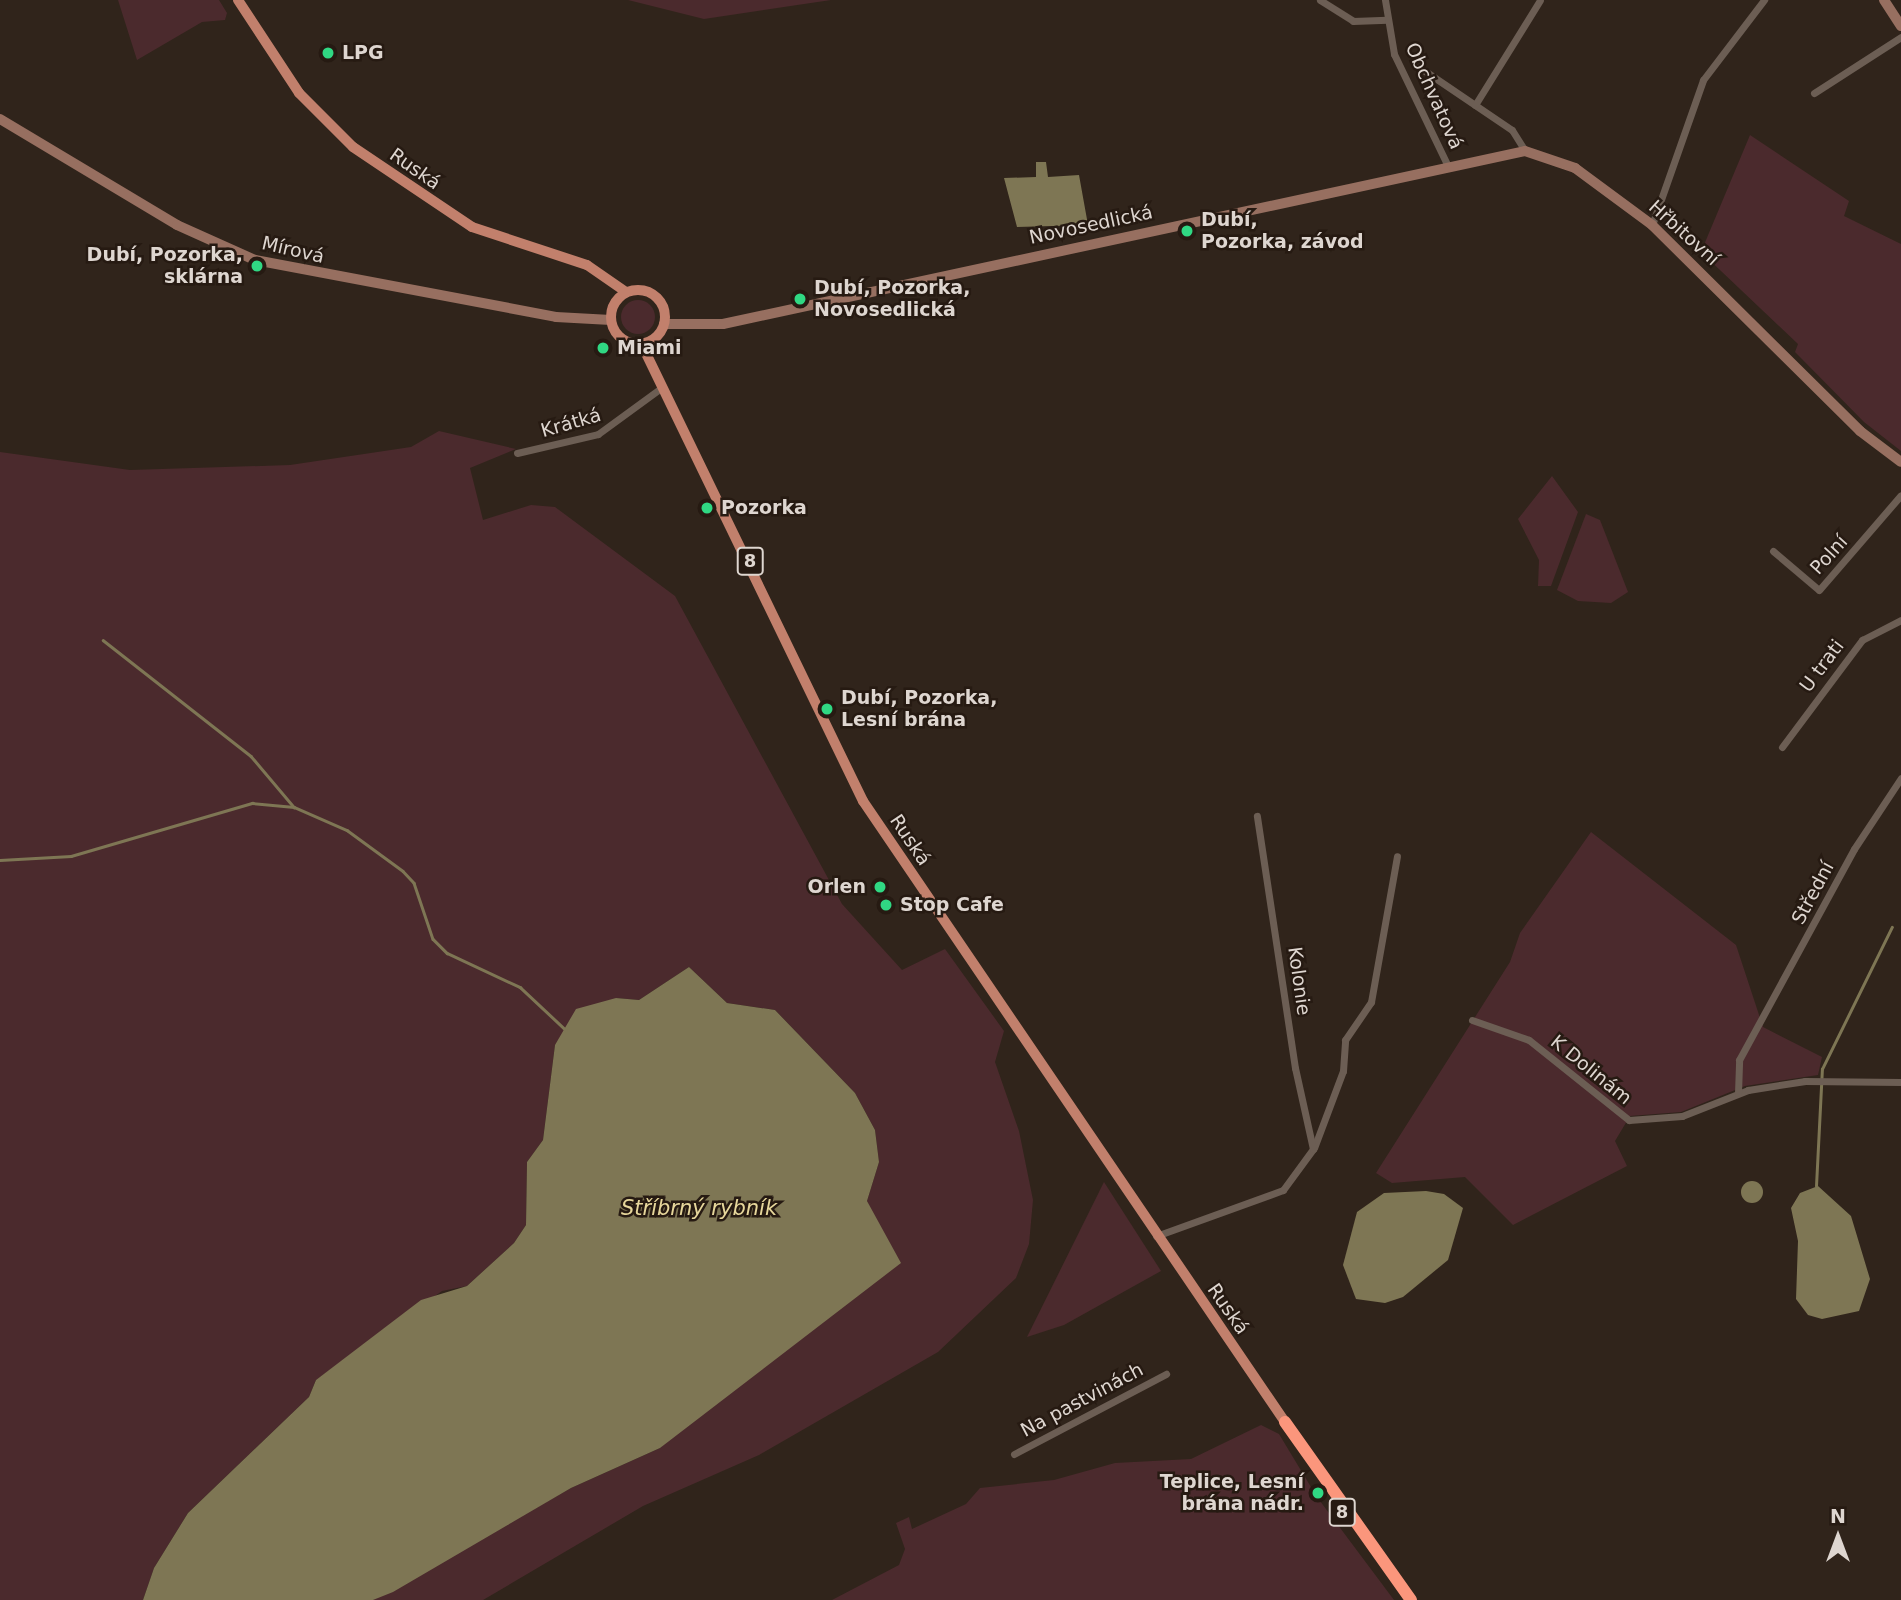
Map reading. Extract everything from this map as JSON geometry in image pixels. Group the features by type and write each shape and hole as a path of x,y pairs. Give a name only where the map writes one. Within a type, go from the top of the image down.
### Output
{"highway":[{"name":"8","path":"1285,1422 1403,1600"},
{"name":"8","path":"1285,1422 1411,1600"}],"main road":[{"name":"Ruská","path":"238,0 299,93 353,147 472,227 587,265 626,292"},
{"path":"643,290 658,299 664,324 642,343 619,336 611,320 626,292 643,290"},
{"name":"Ruská","path":"642,343 661,388 729,514 852,782 1156,1236 1285,1422"}],"street":[{"path":"1320,0 1353,21 1387,20"},
{"name":"Obchvatová","path":"1385,0 1387,20 1403,77 1447,164"},
{"path":"1475,105 1540,0"},
{"path":"1652,225 1703,80 1764,0"},
{"path":"1884,0 1901,26"},
{"path":"1814,93 1901,37"},
{"path":"1419,66 1513,130 1525,151"},
{"name":"Mírová","path":"0,119 177,225 255,260 557,318 611,320"},
{"name":"Hřbitovní","path":"1525,151 1575,168 1652,225 1860,431 1901,462"},
{"name":"Novosedlická","path":"664,324 693,328 744,319 1447,164 1525,151"},
{"name":"Krátká","path":"517,453 598,434 661,388"},
{"name":"Polní","path":"1773,551 1818,590 1901,495"},
{"name":"U trati","path":"1782,747 1862,640 1901,620"},
{"name":"Střední","path":"1738,1093 1739,1060 1854,849 1901,778"},
{"name":"Kolonie","path":"1257,816 1295,1068 1314,1149"},
{"path":"1156,1236 1283,1190 1314,1149 1343,1071 1345,1040 1371,1002 1397,856"},
{"name":"K Dolinám","path":"1472,1020 1529,1040 1629,1120 1682,1116 1738,1093 1805,1081 1901,1082"},
{"name":"Na pastvinách","path":"1014,1454 1166,1374"}],"shaded area":[{"path":"118,0 219,0 227,13 225,20 202,22 137,60"},
{"path":"628,0 831,0 704,19"},
{"path":"1750,135 1849,201 1844,216 1901,244 1901,451 1864,422 1795,352 1798,344 1701,252"},
{"path":"638,300 650,305 655,317 650,329 638,334 626,329 621,317 626,305"},
{"path":"439,431 516,449 470,468 483,520 531,505 555,507 675,596 842,904 902,970 945,949 1004,1031 995,1062 1019,1131 1033,1200 1029,1244 1016,1278 938,1352 759,1455 643,1506 483,1600 373,1600 571,1488 660,1448 883,1240 867,1201 879,1162 875,1130 855,1093 775,1010 727,1003 689,967 639,1000 616,998 555,1045 543,1140 527,1162 526,1225 514,1243 467,1286 442,1291 316,1380 309,1397 188,1513 154,1568 143,1600 0,1600 0,452 130,470 290,465 411,447"},
{"path":"1552,476 1578,512 1551,586 1538,586 1539,560 1518,519"},
{"path":"1586,514 1600,520 1628,592 1611,603 1578,601 1557,590"},
{"path":"1591,832 1736,945 1763,1027 1822,1057 1818,1075 1745,1086 1681,1112 1630,1116 1615,1141 1627,1166 1513,1225 1465,1177 1392,1183 1376,1173 1510,962 1520,933"},
{"path":"1104,1182 1161,1271 1064,1325 1027,1337"},
{"path":"1261,1425 1279,1434 1317,1497 1394,1600 832,1600 899,1565 905,1549 896,1523 909,1517 912,1529 966,1504 980,1488 1054,1480 1115,1463 1191,1459"}],"water":[{"path":"1036,162 1046,162 1048,177 1079,175 1088,225 1017,227 1004,178 1036,177"},
{"name":"Stříbrný rybník","path":"689,967 727,1003 775,1010 855,1093 875,1130 879,1162 867,1201 901,1263 660,1448 571,1488 393,1592 373,1600 143,1600 154,1568 188,1513 309,1397 316,1380 421,1300 467,1286 514,1243 526,1225 527,1162 543,1140 555,1045 576,1009 616,998 639,1000"},
{"path":"1748,1181 1756,1181 1763,1188 1763,1196 1756,1203 1748,1203 1741,1196 1741,1188"},
{"path":"1818,1186 1851,1216 1870,1279 1859,1311 1822,1319 1808,1315 1796,1299 1798,1241 1791,1208 1800,1193"},
{"path":"1426,1191 1444,1194 1463,1208 1448,1260 1403,1297 1385,1303 1356,1299 1343,1265 1357,1212 1384,1193"}],"waterway":[{"path":"103,640 251,756 294,807"},
{"path":"0,860 71,856 252,803 294,807 347,830 403,871 414,883 433,939 447,953 520,987 566,1030"},
{"path":"1816,1186 1822,1069 1892,927"}],"place":[{"name":"LPG","path":"328,53"},
{"name":"Dubí, Pozorka, závod","path":"1187,231"},
{"name":"Dubí, Pozorka, sklárna","path":"257,266"},
{"name":"Dubí, Pozorka, Novosedlická","path":"800,299"},
{"name":"Miami","path":"603,348"},
{"name":"Pozorka","path":"707,508"},
{"name":"Dubí, Pozorka, Lesní brána","path":"827,709"},
{"name":"Orlen","path":"880,887"},
{"name":"Stop Cafe","path":"886,905"},
{"name":"Teplice, Lesní brána nádr.","path":"1318,1493"}]}
